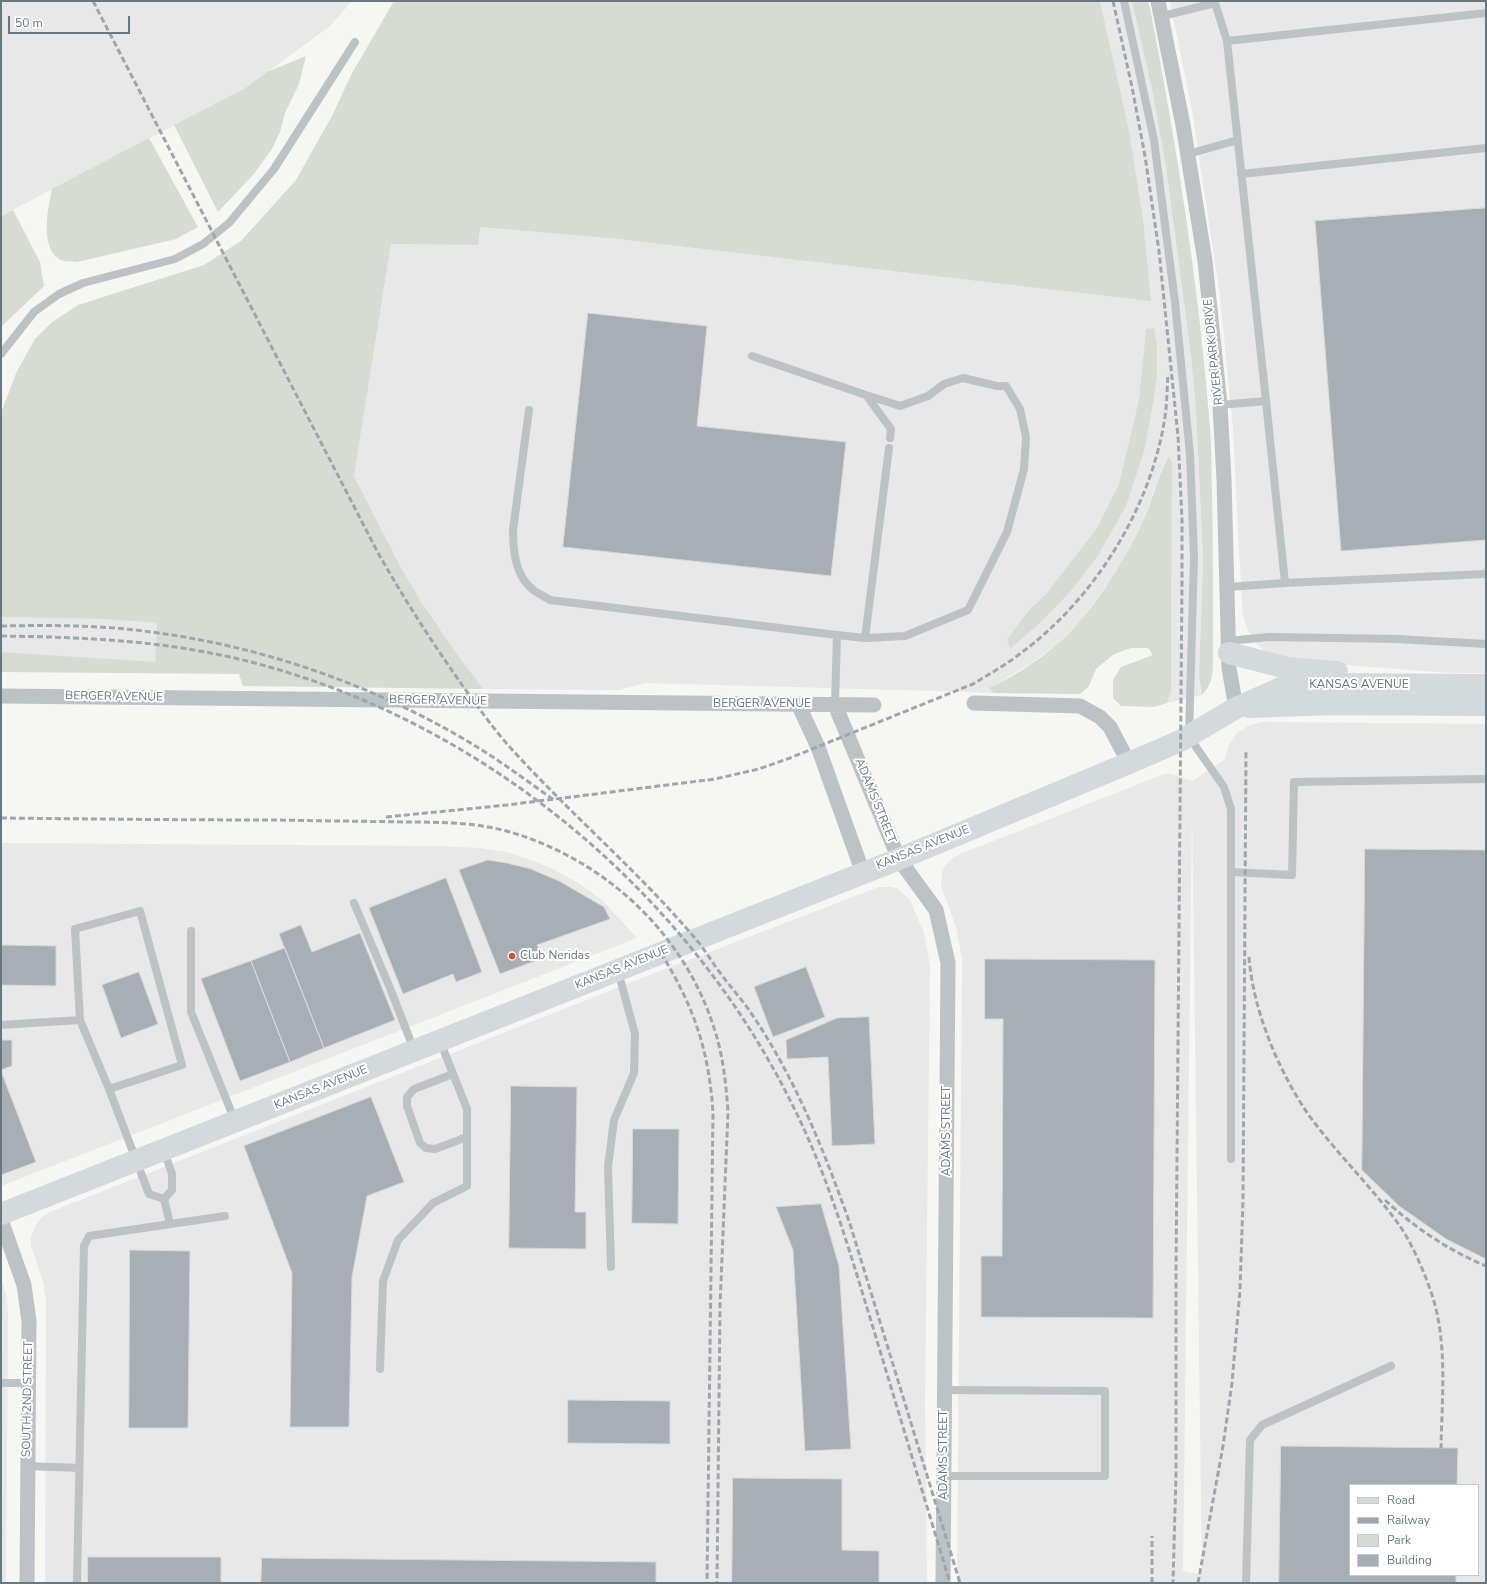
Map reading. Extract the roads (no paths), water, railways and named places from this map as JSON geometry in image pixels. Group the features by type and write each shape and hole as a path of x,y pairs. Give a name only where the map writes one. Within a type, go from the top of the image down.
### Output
{"main road":[{"path":"1228,647 1287,668 1400,678 1437,686"},
{"name":"KANSAS AVENUE","path":"1,1214 899,859 1189,737 1236,708 1283,687 1337,684 1437,686 1484,695"},
{"name":"KANSAS AVENUE","path":"1236,708 1484,695"}],"street":[{"name":"RIVER PARK DRIVE","path":"1158,1 1188,154 1205,261 1220,405 1229,668 1236,708"},
{"name":"BERGER AVENUE","path":"1,696 874,705"},
{"path":"798,704 818,747 862,873"},
{"path":"974,704 1080,706 1100,716 1110,727 1129,763"},
{"name":"ADAMS STREET","path":"835,705 899,859 936,910 948,963 943,1583"},
{"name":"SOUTH 2ND STREET","path":"1,1220 24,1285 29,1321 27,1583"}],"lane":[{"path":"1124,1 1154,140 1175,302 1190,454 1194,556 1189,737 1224,787 1231,808 1231,1159"},
{"path":"1162,16 1214,2 1227,41 1285,583"},
{"path":"1227,41 1486,13"},
{"path":"1,354 34,312 59,294 83,283 175,259 203,244 229,223 274,169 355,42"},
{"path":"1188,154 1238,140"},
{"path":"1241,174 1486,148"},
{"path":"529,410 513,530 513,548 518,570 530,588 550,600 865,638 905,636 968,610 1007,532 1024,470 1026,437 1020,409 1006,386 997,386 963,378 944,384 928,396 900,406 752,356"},
{"path":"866,395 891,429 890,438"},
{"path":"1220,405 1266,401"},
{"path":"865,638 889,448"},
{"path":"1227,588 1285,583 1486,574"},
{"path":"835,705 837,635"},
{"path":"1228,647 1277,637 1397,639 1486,644"},
{"path":"1231,872 1292,875 1294,782 1486,779"},
{"path":"354,902 390,988 414,1051"},
{"path":"109,1089 182,1064 140,911 75,929 80,1020 109,1089 149,1194 164,1199"},
{"path":"191,931 191,1012 236,1122"},
{"path":"611,1268 608,1167 614,1120 634,1073 635,1034 618,970"},
{"path":"1,1024 80,1020"},
{"path":"380,1369 383,1281 398,1240 433,1204 467,1186 467,1109 440,1040"},
{"path":"453,1074 414,1089 406,1097 407,1106 420,1143 426,1148 435,1149 467,1138"},
{"path":"164,1150 172,1174 172,1190 164,1199"},
{"path":"164,1199 170,1224"},
{"path":"77,1583 84,1246 86,1240 89,1236 225,1216"},
{"path":"1246,1583 1250,1440 1262,1425 1391,1366"},
{"path":"1,1383 29,1383"},
{"path":"944,1476 1105,1476 1104,1391 945,1390"},
{"path":"28,1466 79,1468"}],"railway":[{"path":"93,1 377,551 419,621 465,689 508,745 649,888 697,941 749,1010 780,1060 807,1114 830,1168 850,1224 960,1583"},
{"path":"1113,1 1132,87 1145,156 1159,251 1178,436 1182,520 1176,1275 1176,1473 1173,1583"},
{"path":"386,817 507,805 715,779 759,769 790,758 973,684 1015,657 1047,632 1072,607 1094,580 1114,551 1131,520 1145,489 1157,456 1165,417 1168,374"},
{"path":"1,626 80,626 138,630 200,640 242,649 284,661 367,691 445,728 482,750 554,800"},
{"path":"1,636 116,640 201,651 230,657 319,683 404,719 485,764 560,818 630,880 692,949 746,1024 792,1104 805,1132 828,1188 848,1246 950,1583"},
{"path":"1198,1583 1223,1446 1232,1383 1240,1290 1243,1200 1246,751"},
{"path":"1,818 430,822 484,826 510,832 545,845 578,861 608,881 636,905 661,932 683,961 701,993 717,1038 725,1080 728,1112 720,1306 717,1583"},
{"path":"661,953 673,973 691,1011 698,1030 708,1069 713,1113 707,1583"},
{"path":"1249,957 1251,977 1256,998 1269,1039 1277,1059 1297,1097 1330,1142 1400,1226 1425,1275 1436,1311 1442,1349 1443,1389 1441,1448"},
{"path":"1385,1200 1432,1238 1458,1253 1486,1266"},
{"path":"1152,1536 1152,1583"}],"place":[{"name":"Club Neridas","path":"512,956"}]}
